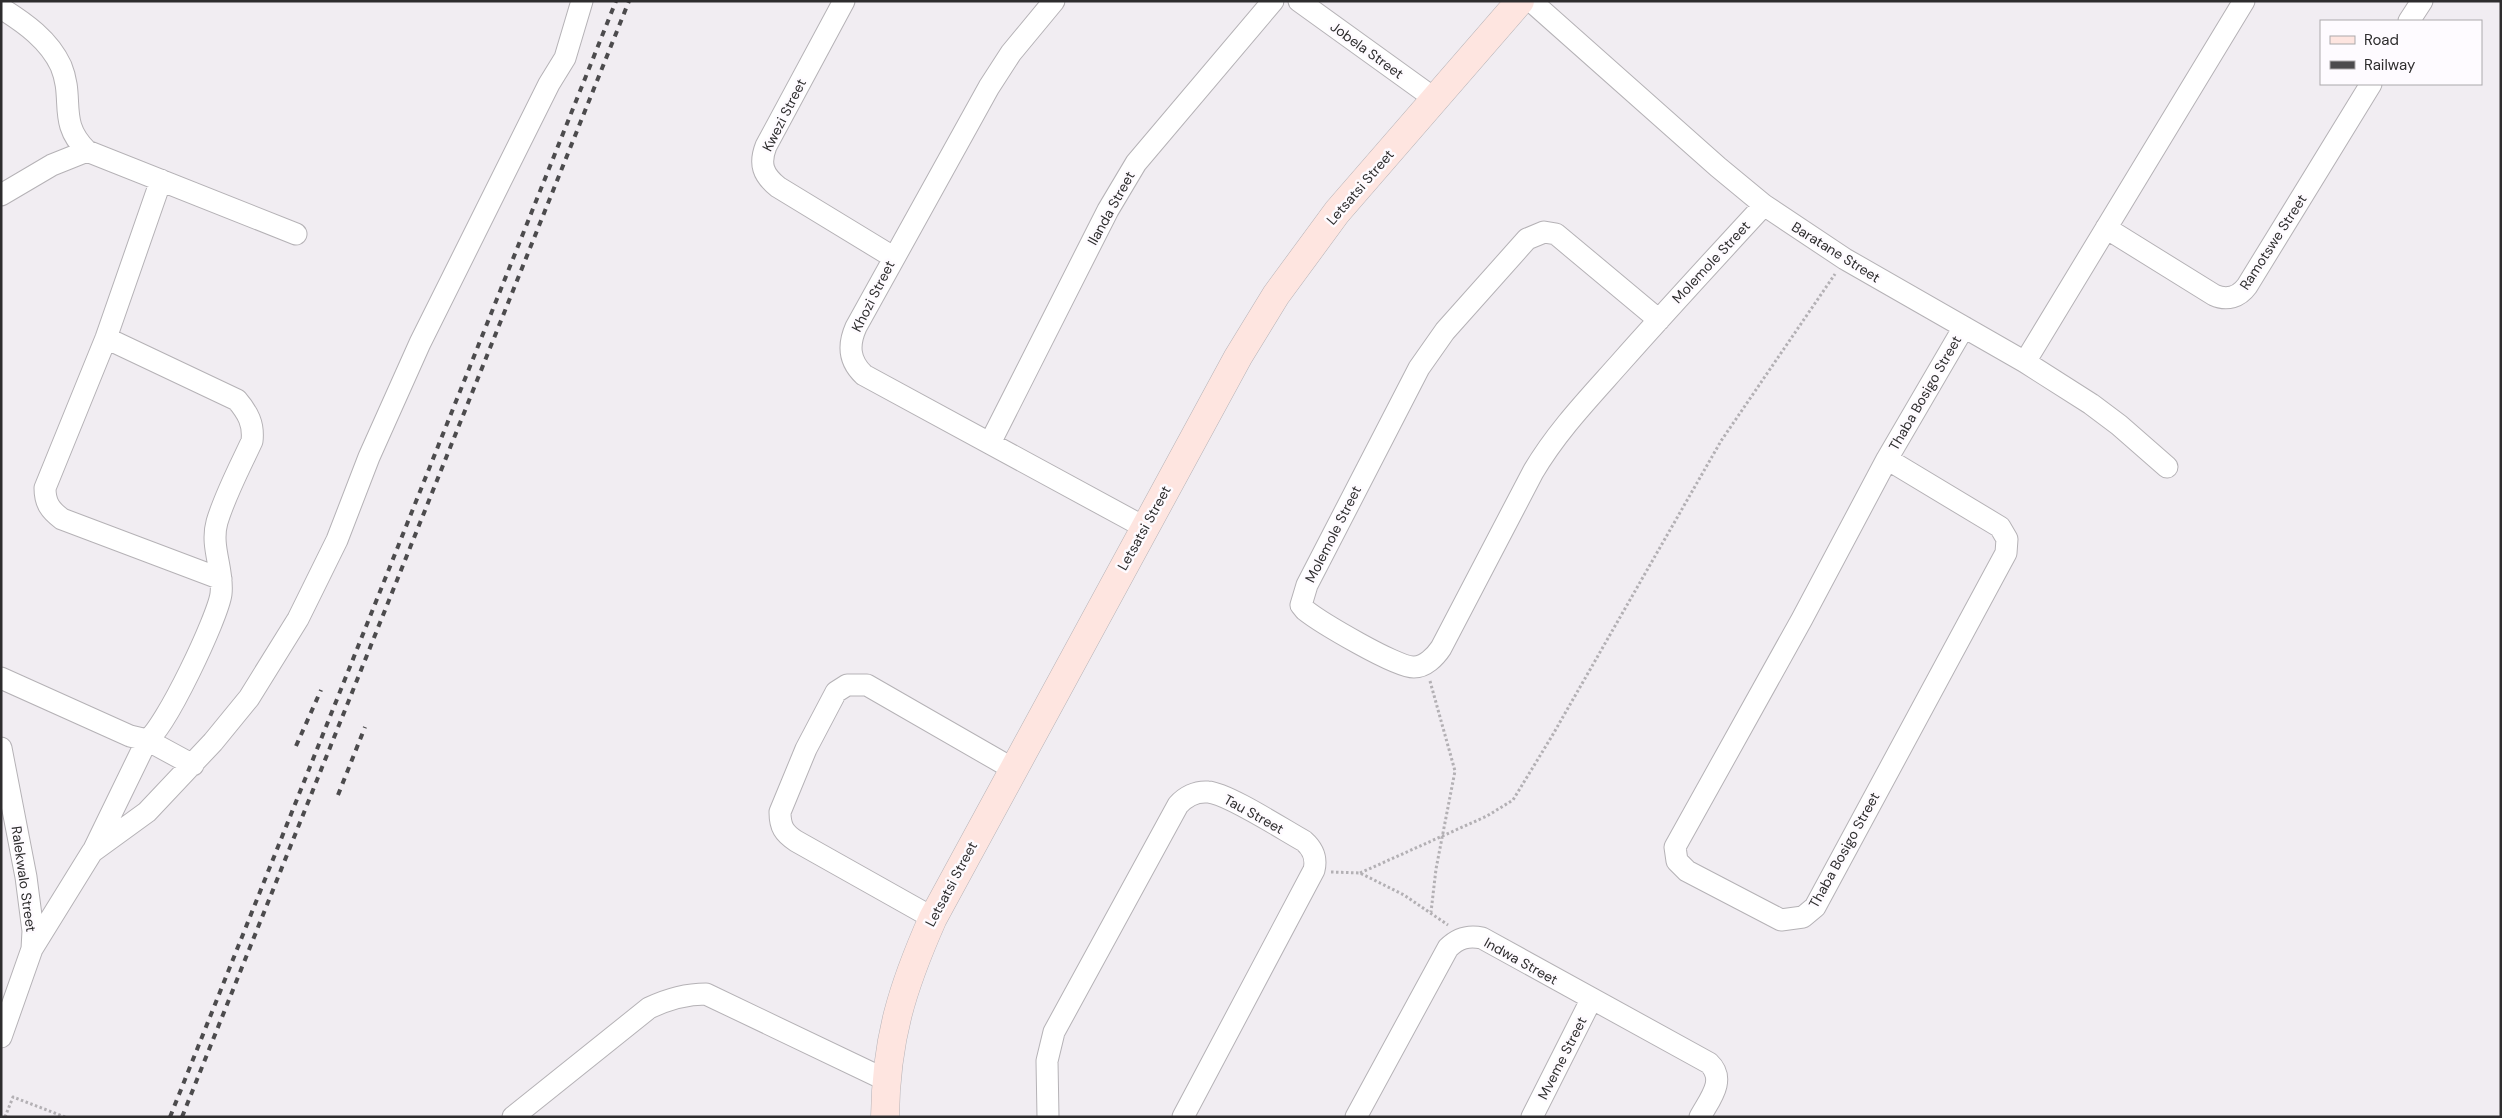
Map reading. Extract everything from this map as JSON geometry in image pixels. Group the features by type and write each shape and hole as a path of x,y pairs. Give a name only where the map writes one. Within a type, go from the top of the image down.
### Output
{"street":[{"path":"92,852 147,812 193,766 249,698 298,619 337,540 369,457 420,342 549,84 565,58 582,1"},
{"name":"Kwezi Street","path":"844,1 766,146 762,158 763,167 768,178 778,186 893,257"},
{"name":"Khozi Street","path":"1054,1 1010,52 998,71 893,257 853,333 851,347 854,364 864,375 1144,528"},
{"name":"Ilanda Street","path":"990,443 1108,210 1136,164 1273,1"},
{"name":"Jobela Street","path":"1299,1 1435,99"},
{"name":"Letsatsi Street","path":"885,1117 886,1080 891,1039 907,978 933,918 1238,357 1282,288 1337,212 1520,1"},
{"name":"Baratane Street","path":"1531,1 1718,167 1764,205 1845,259 2026,362 2107,415 2166,467"},
{"path":"2026,362 2244,1"},
{"path":"2411,20 2422,1"},
{"path":"1,8 38,34 61,66 67,88 70,128 75,140 88,151 296,234"},
{"name":"Ramotswe Street","path":"2106,228 2214,295 2223,298 2236,296 2247,286 2370,85"},
{"path":"1,195 52,165 88,151"},
{"path":"161,180 106,338 44,488 48,506 62,519 221,579"},
{"name":"Molemole Street","path":"1659,320 1559,236 1544,232 1532,236 1521,245 1426,356 1406,389 1307,584 1301,605 1309,613 1395,662 1414,667 1426,664 1441,648 1541,458 1572,418 1764,205"},
{"name":"Thaba Bosigo Street","path":"1887,459 2000,527 2007,539 2006,553 1815,906 1803,917 1781,920 1688,871 1677,860 1675,847 1798,627 1887,459 1964,326"},
{"path":"32,949 92,852 147,740 152,737 166,716 210,628 219,604 221,579 215,552 217,522 252,441 254,428 237,400 106,338"},
{"path":"1,678 130,736 147,740 193,766"},
{"path":"933,918 796,841 785,834 780,823 780,812 806,750 836,692 847,685 867,685 1013,769"},
{"name":"Ralekwalo Street","path":"1,748 32,919 32,949 1,1037"},
{"name":"Tau Street","path":"1048,1117 1047,1061 1054,1032 1182,800 1195,793 1209,792 1225,797 1304,841 1315,858 1314,870"},
{"path":"1184,1117 1314,870"},
{"name":"Indwa Street","path":"1457,940 1470,936 1482,938 1713,1066 1717,1072 1717,1084 1700,1117"},
{"path":"1356,1117 1448,948 1457,940"},
{"path":"513,1117 649,1008 669,999 690,994 706,994 886,1080"},
{"name":"Mveme Street","path":"1532,1117 1591,1000"}],"path":[{"path":"1360,873 1487,816 1513,800 1552,736 1721,441 1845,259"},
{"path":"1426,664 1455,771 1449,794 1444,835 1436,869 1431,912"},
{"path":"1314,870 1360,873 1431,912 1451,927 1457,940"},
{"path":"5,1117 13,1097 65,1117"}],"railway":[{"path":"170,1117 616,1"},
{"path":"182,1117 629,1"},
{"path":"296,746 321,690"},
{"path":"338,795 365,727"}]}
